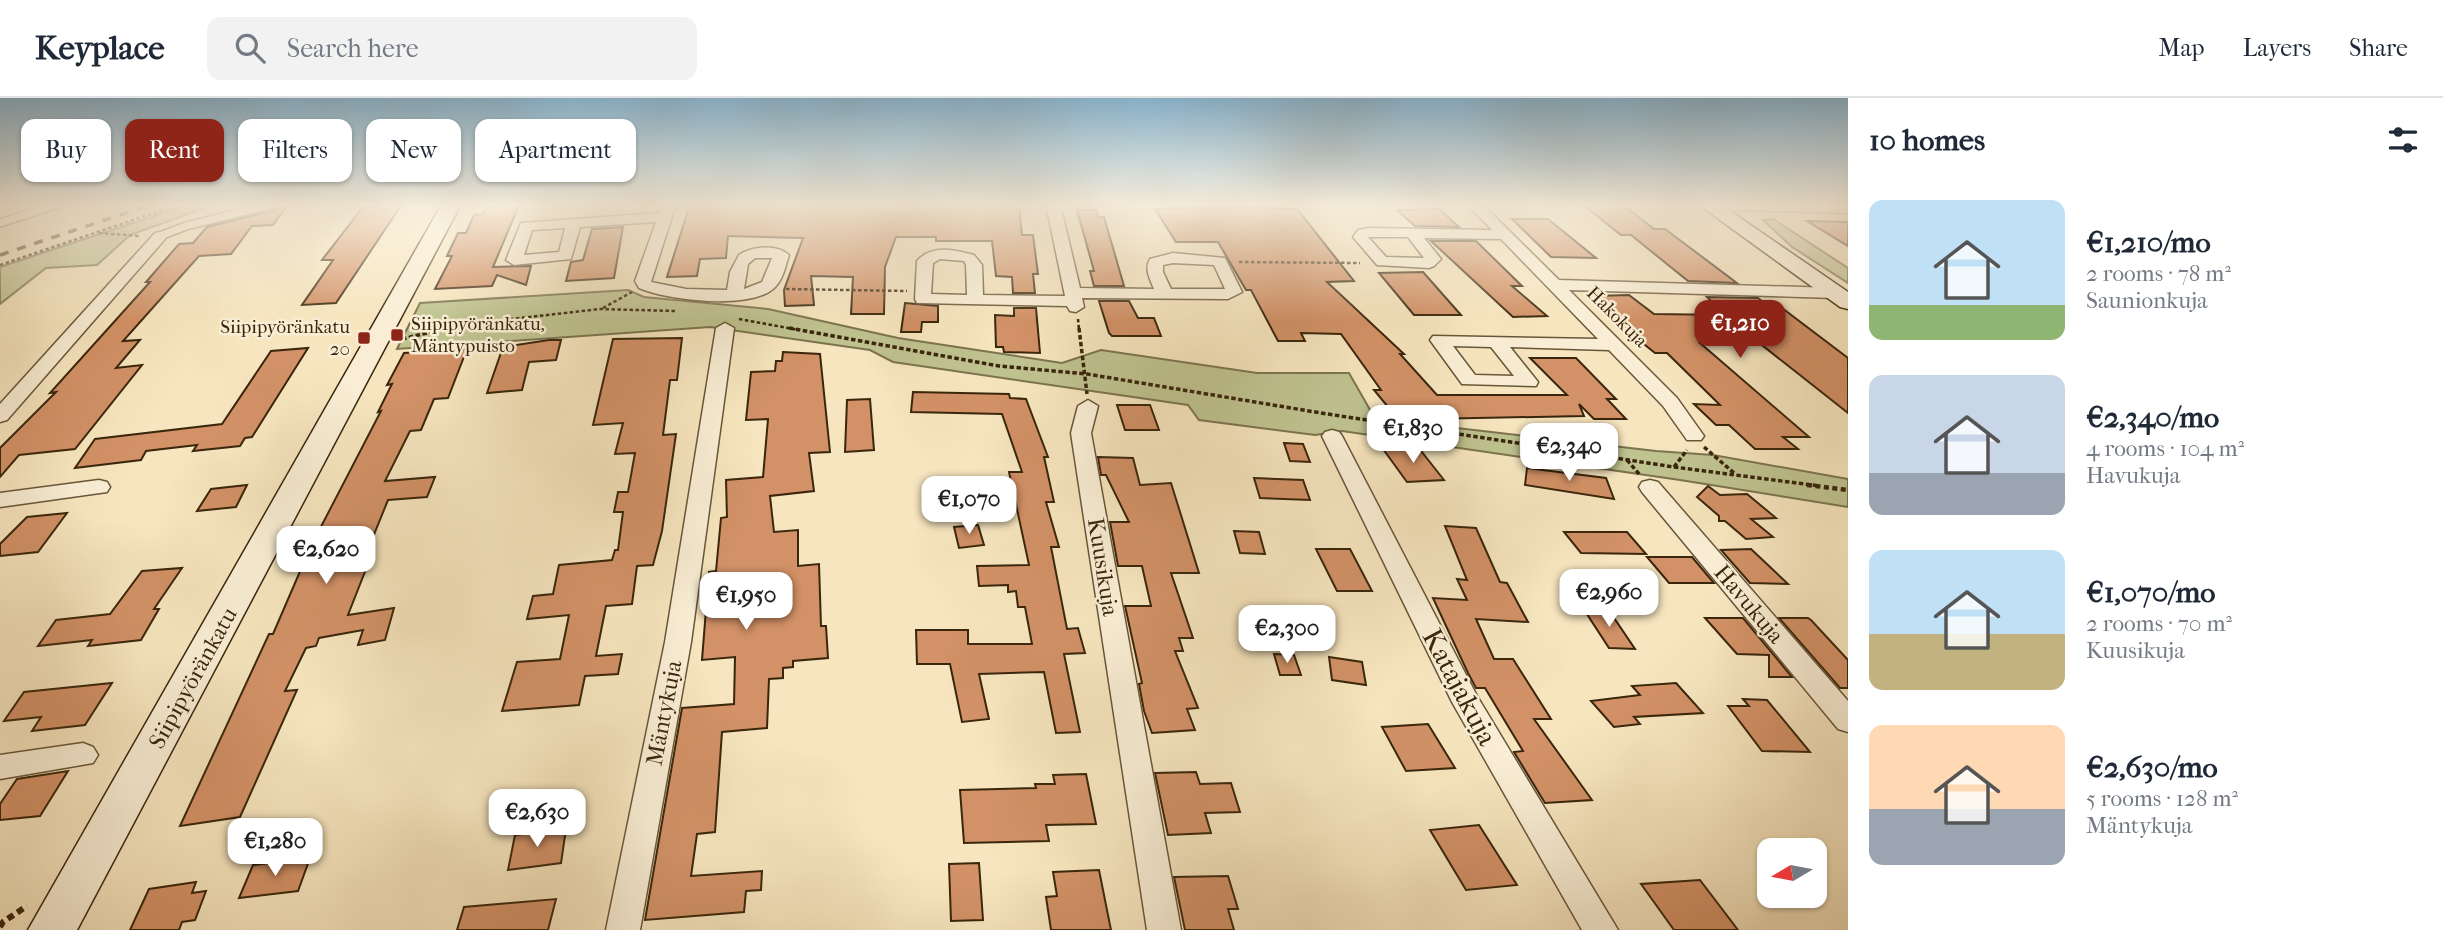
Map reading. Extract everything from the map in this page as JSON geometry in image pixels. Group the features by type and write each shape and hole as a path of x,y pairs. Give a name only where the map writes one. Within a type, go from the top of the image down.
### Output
{"street":[{"path":"0,416 154,243"},
{"name":"Siipipyöränkatu","path":"52,930 431,243"},
{"path":"656,243 643,281 645,285 669,292 735,294 764,288 771,282 781,255 752,253 742,258 738,266 735,294"},
{"path":"1061,243 1074,302"},
{"path":"1365,243 1382,262 1429,263 1433,259 1420,243"},
{"name":"Hakokuja","path":"1513,243 1670,402 1694,436"},
{"path":"1762,243 1841,297"},
{"path":"975,299 974,265 969,258 957,254 930,256 925,261 923,299 1074,302 1165,294 1234,292 1220,261 1173,258 1155,262 1155,272 1165,294"},
{"path":"1555,285 1841,297"},
{"name":"Mäntykuja","path":"623,930 678,642 727,322"},
{"path":"1496,342 1615,345"},
{"name":"Kuusikuja","path":"1088,407 1081,433 1164,930"},
{"name":"Katajakuja","path":"1332,436 1465,702 1601,930"},
{"path":"0,500 99,487"},
{"name":"Havukuja","path":"1650,487 1848,721"},
{"path":"0,766 83,755"}],"path":[{"path":"0,265 66,243"},
{"path":"1220,261 1382,262"},
{"path":"600,309 645,285"},
{"path":"764,288 923,292"},
{"path":"1074,302 1087,374 1088,407"},
{"path":"376,345 459,325 600,309 679,311"},
{"path":"727,322 999,366 1087,374 1674,467 1848,490"},
{"path":"1694,436 1735,473"}],"green space":[{"path":"73,243 121,243 97,265 46,268 0,304 0,267"},
{"path":"1788,243 1809,243 1848,268 1848,283"},
{"path":"628,290 644,297 768,309 898,338 1062,363 1101,350 1257,373 1349,373 1373,415 1448,427 1713,455 1848,479 1848,507 1342,431 1315,435 1199,420 1188,405 893,362 870,350 710,327 397,349 420,303"}],"building":[{"path":"239,243 231,254 199,256 123,341 140,340 116,368 142,365 75,449 19,455 0,477 0,448 56,392 50,393 150,282 146,282 179,244"},
{"path":"335,243 376,243 336,303 302,305 333,260 322,260"},
{"path":"453,243 503,243 493,267 531,266 526,285 497,275 492,286 435,289 452,256 447,256"},
{"path":"588,243 620,243 614,278 566,281 571,262 583,260"},
{"path":"678,243 727,243 726,258 700,259 697,276 667,277"},
{"path":"801,243 894,243 885,267 884,314 851,314 853,277 811,276 814,305 785,306 784,290"},
{"path":"992,243 1034,243 1038,274 1033,274 1035,293 1013,293 1012,277 996,276"},
{"path":"1086,243 1111,243 1124,286 1094,286 1090,271 1094,271"},
{"path":"1218,243 1324,243 1354,281 1327,282 1404,354 1400,354 1437,395 1567,395 1530,358 1576,358 1616,399 1607,399 1626,419 1594,419 1579,404 1584,416 1428,419 1418,406 1388,407 1374,390 1381,390 1341,334 1301,333 1305,341 1278,341 1251,290 1246,290"},
{"path":"1433,243 1478,243 1522,286 1512,286 1547,316 1513,317"},
{"path":"1536,243 1577,243 1596,258 1551,257"},
{"path":"1641,243 1683,243 1737,283 1688,281"},
{"path":"1423,272 1461,315 1414,315 1379,273"},
{"path":"1629,295 1654,314 1726,315 1707,297 1758,298 1763,302 1774,302 1848,358 1848,413 1758,342 1700,343 1809,437 1783,437 1798,449 1755,449 1729,425 1716,425 1694,404 1720,405 1667,353 1655,353 1608,315 1620,315 1595,296"},
{"path":"1099,301 1129,301 1138,318 1154,318 1161,336 1112,336"},
{"path":"905,303 938,306 938,322 922,322 921,332 901,332"},
{"path":"1014,308 1036,308 1040,353 1004,352 1003,347 996,347 995,315 1014,316"},
{"path":"682,338 677,380 670,380 663,435 676,434 662,531 653,565 637,566 632,604 606,606 596,656 622,654 618,674 585,676 579,705 502,711 517,662 560,659 569,615 527,619 533,596 553,594 559,565 612,560 615,550 618,550 623,512 614,512 618,492 628,492 635,453 615,454 623,423 593,425 613,339"},
{"path":"561,340 556,360 529,362 522,390 487,393 503,347"},
{"path":"308,348 252,437 245,438 240,446 193,451 197,445 146,451 141,460 75,468 95,439 222,424 271,351"},
{"path":"467,349 448,398 434,399 421,430 410,431 385,481 435,477 427,497 388,500 360,569 366,569 348,615 394,608 385,640 358,645 363,630 319,638 316,646 306,648 285,691 297,690 240,817 180,826 269,634 273,634 311,546 381,411 378,412 392,384 387,385 404,353"},
{"path":"783,352 820,354 830,452 809,453 814,491 770,496 774,532 798,530 798,566 819,564 821,626 826,626 828,658 793,661 793,667 783,668 783,678 769,679 767,728 722,732 715,832 697,834 691,876 762,871 761,890 746,891 744,912 645,920 682,708 734,704 735,657 702,660 709,572 716,571 721,518 727,517 726,480 763,477 768,419 746,420 751,372 775,371 776,361 782,361"},
{"path":"913,392 1009,394 1010,398 1026,399 1048,457 1044,457 1054,502 1046,502 1059,547 1051,547 1067,629 1078,628 1085,653 1064,654 1080,732 1056,733 1044,672 979,674 989,719 962,722 950,664 917,664 916,630 968,630 968,644 1032,644 1025,607 1018,607 1016,591 1008,592 1008,585 979,586 977,566 1029,565 1009,472 1022,472 1002,414 911,412"},
{"path":"870,399 874,450 845,452 847,400"},
{"path":"1117,405 1150,405 1159,430 1125,430"},
{"path":"1284,443 1303,444 1310,462 1290,461"},
{"path":"1418,447 1444,480 1407,482 1383,449"},
{"path":"1098,457 1133,458 1140,485 1171,483 1199,573 1171,573 1193,638 1179,638 1183,651 1175,651 1198,708 1187,709 1195,730 1152,733 1144,711 1139,684 1142,683 1125,606 1151,606 1142,566 1118,566 1110,522 1129,522 1106,475 1101,475"},
{"path":"1527,468 1606,478 1614,499 1525,485"},
{"path":"1254,478 1303,480 1310,500 1260,498"},
{"path":"247,485 236,507 197,511 211,489"},
{"path":"1708,486 1720,495 1747,494 1776,518 1751,519 1773,537 1746,539 1725,521 1719,521 1719,516 1697,497"},
{"path":"67,513 38,552 0,556 0,544 27,517"},
{"path":"978,525 984,545 959,548 954,527"},
{"path":"1445,526 1476,528 1500,582 1507,583 1528,622 1476,619 1494,659 1513,659 1551,719 1534,719 1592,800 1545,803 1514,752 1523,751 1485,688 1476,688 1433,598 1467,600 1457,579 1467,580"},
{"path":"1234,531 1259,532 1265,554 1240,553"},
{"path":"1564,532 1627,532 1646,554 1581,553"},
{"path":"1316,549 1350,549 1372,591 1337,591"},
{"path":"1751,549 1788,584 1750,583 1721,550"},
{"path":"1647,557 1692,557 1714,583 1669,583"},
{"path":"182,568 154,609 159,609 141,640 88,646 92,640 38,646 56,620 110,614 142,571"},
{"path":"1583,608 1608,609 1635,649 1609,648"},
{"path":"1705,618 1743,618 1792,677 1769,677 1769,655 1737,654"},
{"path":"1779,618 1811,620 1848,660 1848,688 1840,688"},
{"path":"1274,654 1294,655 1301,675 1280,675"},
{"path":"1329,657 1362,662 1366,685 1332,680"},
{"path":"112,683 85,725 32,731 41,717 4,721 24,692"},
{"path":"1676,683 1703,713 1634,717 1640,724 1614,727 1591,701 1640,695 1632,686"},
{"path":"1743,699 1767,700 1810,752 1762,751 1728,706 1749,706"},
{"path":"1428,724 1455,768 1406,771 1382,727"},
{"path":"68,771 40,816 0,820 0,804 17,779"},
{"path":"1196,772 1200,784 1231,783 1240,812 1205,813 1211,833 1168,835 1155,773"},
{"path":"1086,774 1096,824 1046,825 1049,841 964,843 960,790 1036,788 1035,784 1055,784 1053,775"},
{"path":"1479,825 1517,885 1466,890 1430,830"},
{"path":"566,829 561,863 508,870 515,835"},
{"path":"310,858 298,891 239,898 253,865"},
{"path":"979,863 983,920 951,921 949,864"},
{"path":"1099,870 1111,930 1051,930 1046,897 1057,896 1053,872"},
{"path":"1228,876 1238,909 1228,909 1234,930 1185,930 1174,877"},
{"path":"1700,880 1738,930 1674,930 1641,884"},
{"path":"196,882 192,893 206,891 195,920 182,922 179,930 130,930 149,889"},
{"path":"556,899 548,930 457,930 464,907"}],"railway":[{"path":"0,255 37,243"}],"place":[{"name":"Siipipyöränkatu, Mäntypuisto","path":"397,335"},
{"name":"Siipipyöränkatu 20","path":"364,338"}]}
